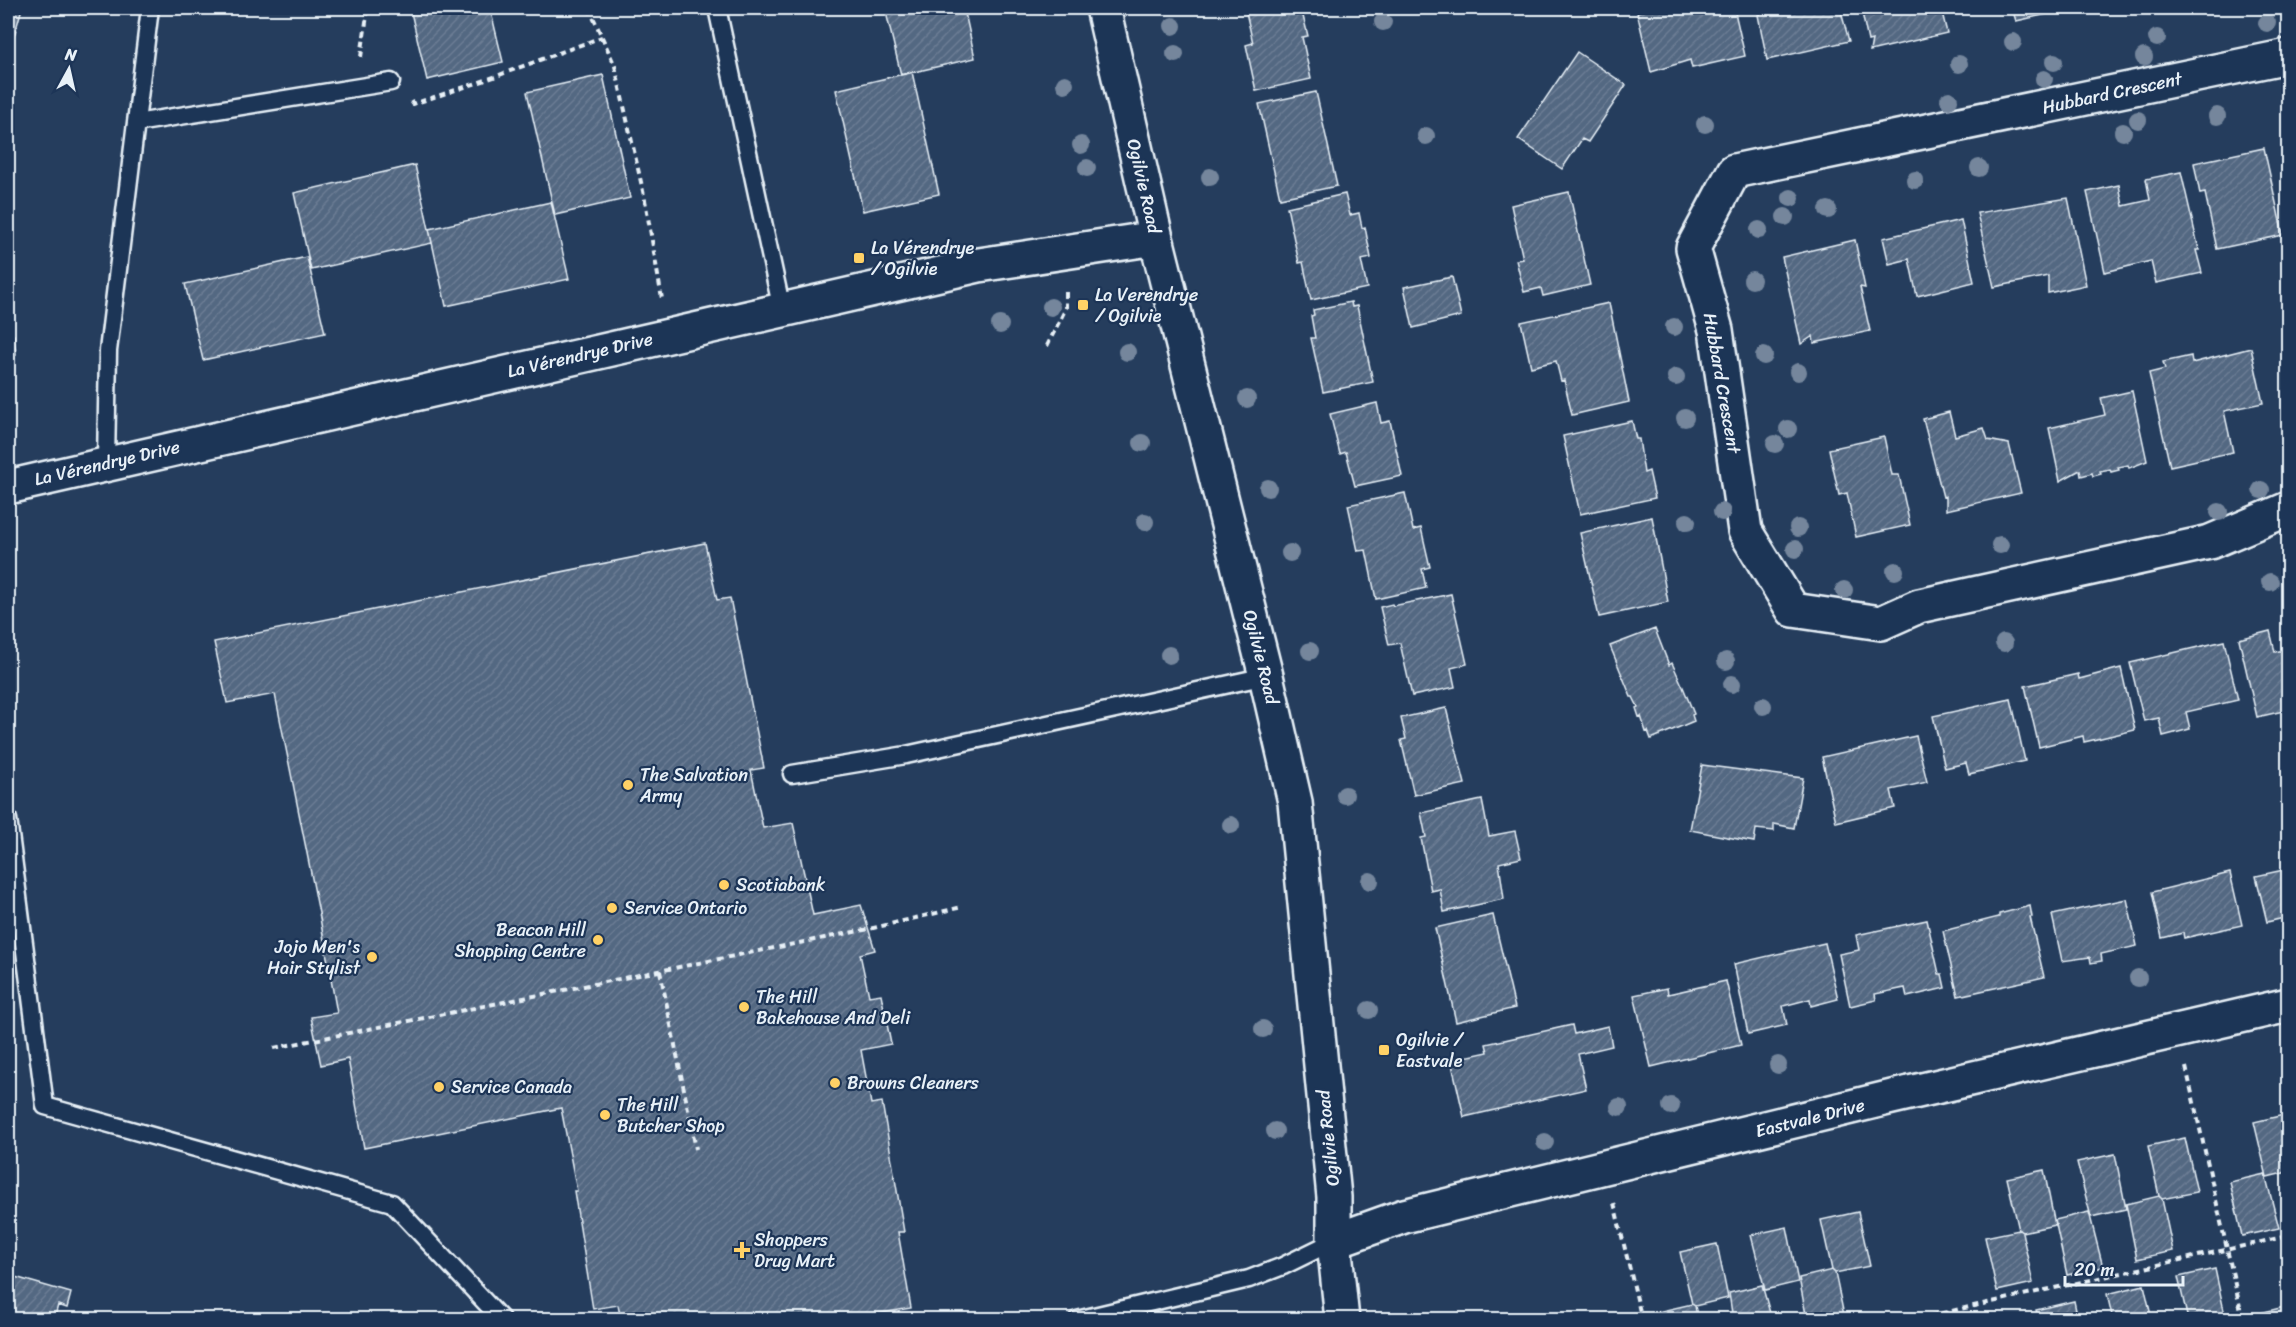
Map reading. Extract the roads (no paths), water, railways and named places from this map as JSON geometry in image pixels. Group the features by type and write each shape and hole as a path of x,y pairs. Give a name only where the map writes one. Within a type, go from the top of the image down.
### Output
{"street":[{"name":"Ogilvie Road","path":"1104,8 1156,238 1266,676 1295,802 1334,1197 1334,1241 1342,1320"},
{"name":"Hubbard Crescent","path":"2289,56 1734,171 1693,248 1716,330 1745,531 1793,610 1881,623 1919,606 2210,542 2289,509"},
{"name":"La Vérendrye Drive","path":"8,487 979,265 1156,238"},
{"name":"Eastvale Drive","path":"1334,1241 1404,1216 1903,1095 2289,1005"}],"lane":[{"path":"106,463 108,351 150,8"},
{"path":"717,8 782,310"},
{"path":"136,123 391,82"},
{"path":"792,774 906,755 1266,676"},
{"path":"8,819 45,1106 392,1203 502,1320"},
{"path":"1077,1320 1249,1279 1283,1266 1334,1241"}],"place":[{"name":"La Vérendrye / Ogilvie","path":"859,258"},
{"name":"La Verendrye / Ogilvie","path":"1083,305"},
{"name":"The Salvation Army","path":"628,785"},
{"name":"Scotiabank","path":"724,885"},
{"name":"Service Ontario","path":"612,908"},
{"name":"Beacon Hill Shopping Centre","path":"598,940"},
{"name":"Jojo Men's Hair Stylist","path":"372,957"},
{"name":"The Hill Bakehouse And Deli","path":"744,1007"},
{"name":"Ogilvie / Eastvale","path":"1384,1050"},
{"name":"Browns Cleaners","path":"835,1083"},
{"name":"Service Canada","path":"439,1087"},
{"name":"The Hill Butcher Shop","path":"605,1115"},
{"name":"Shoppers Drug Mart","path":"742,1250"}]}
